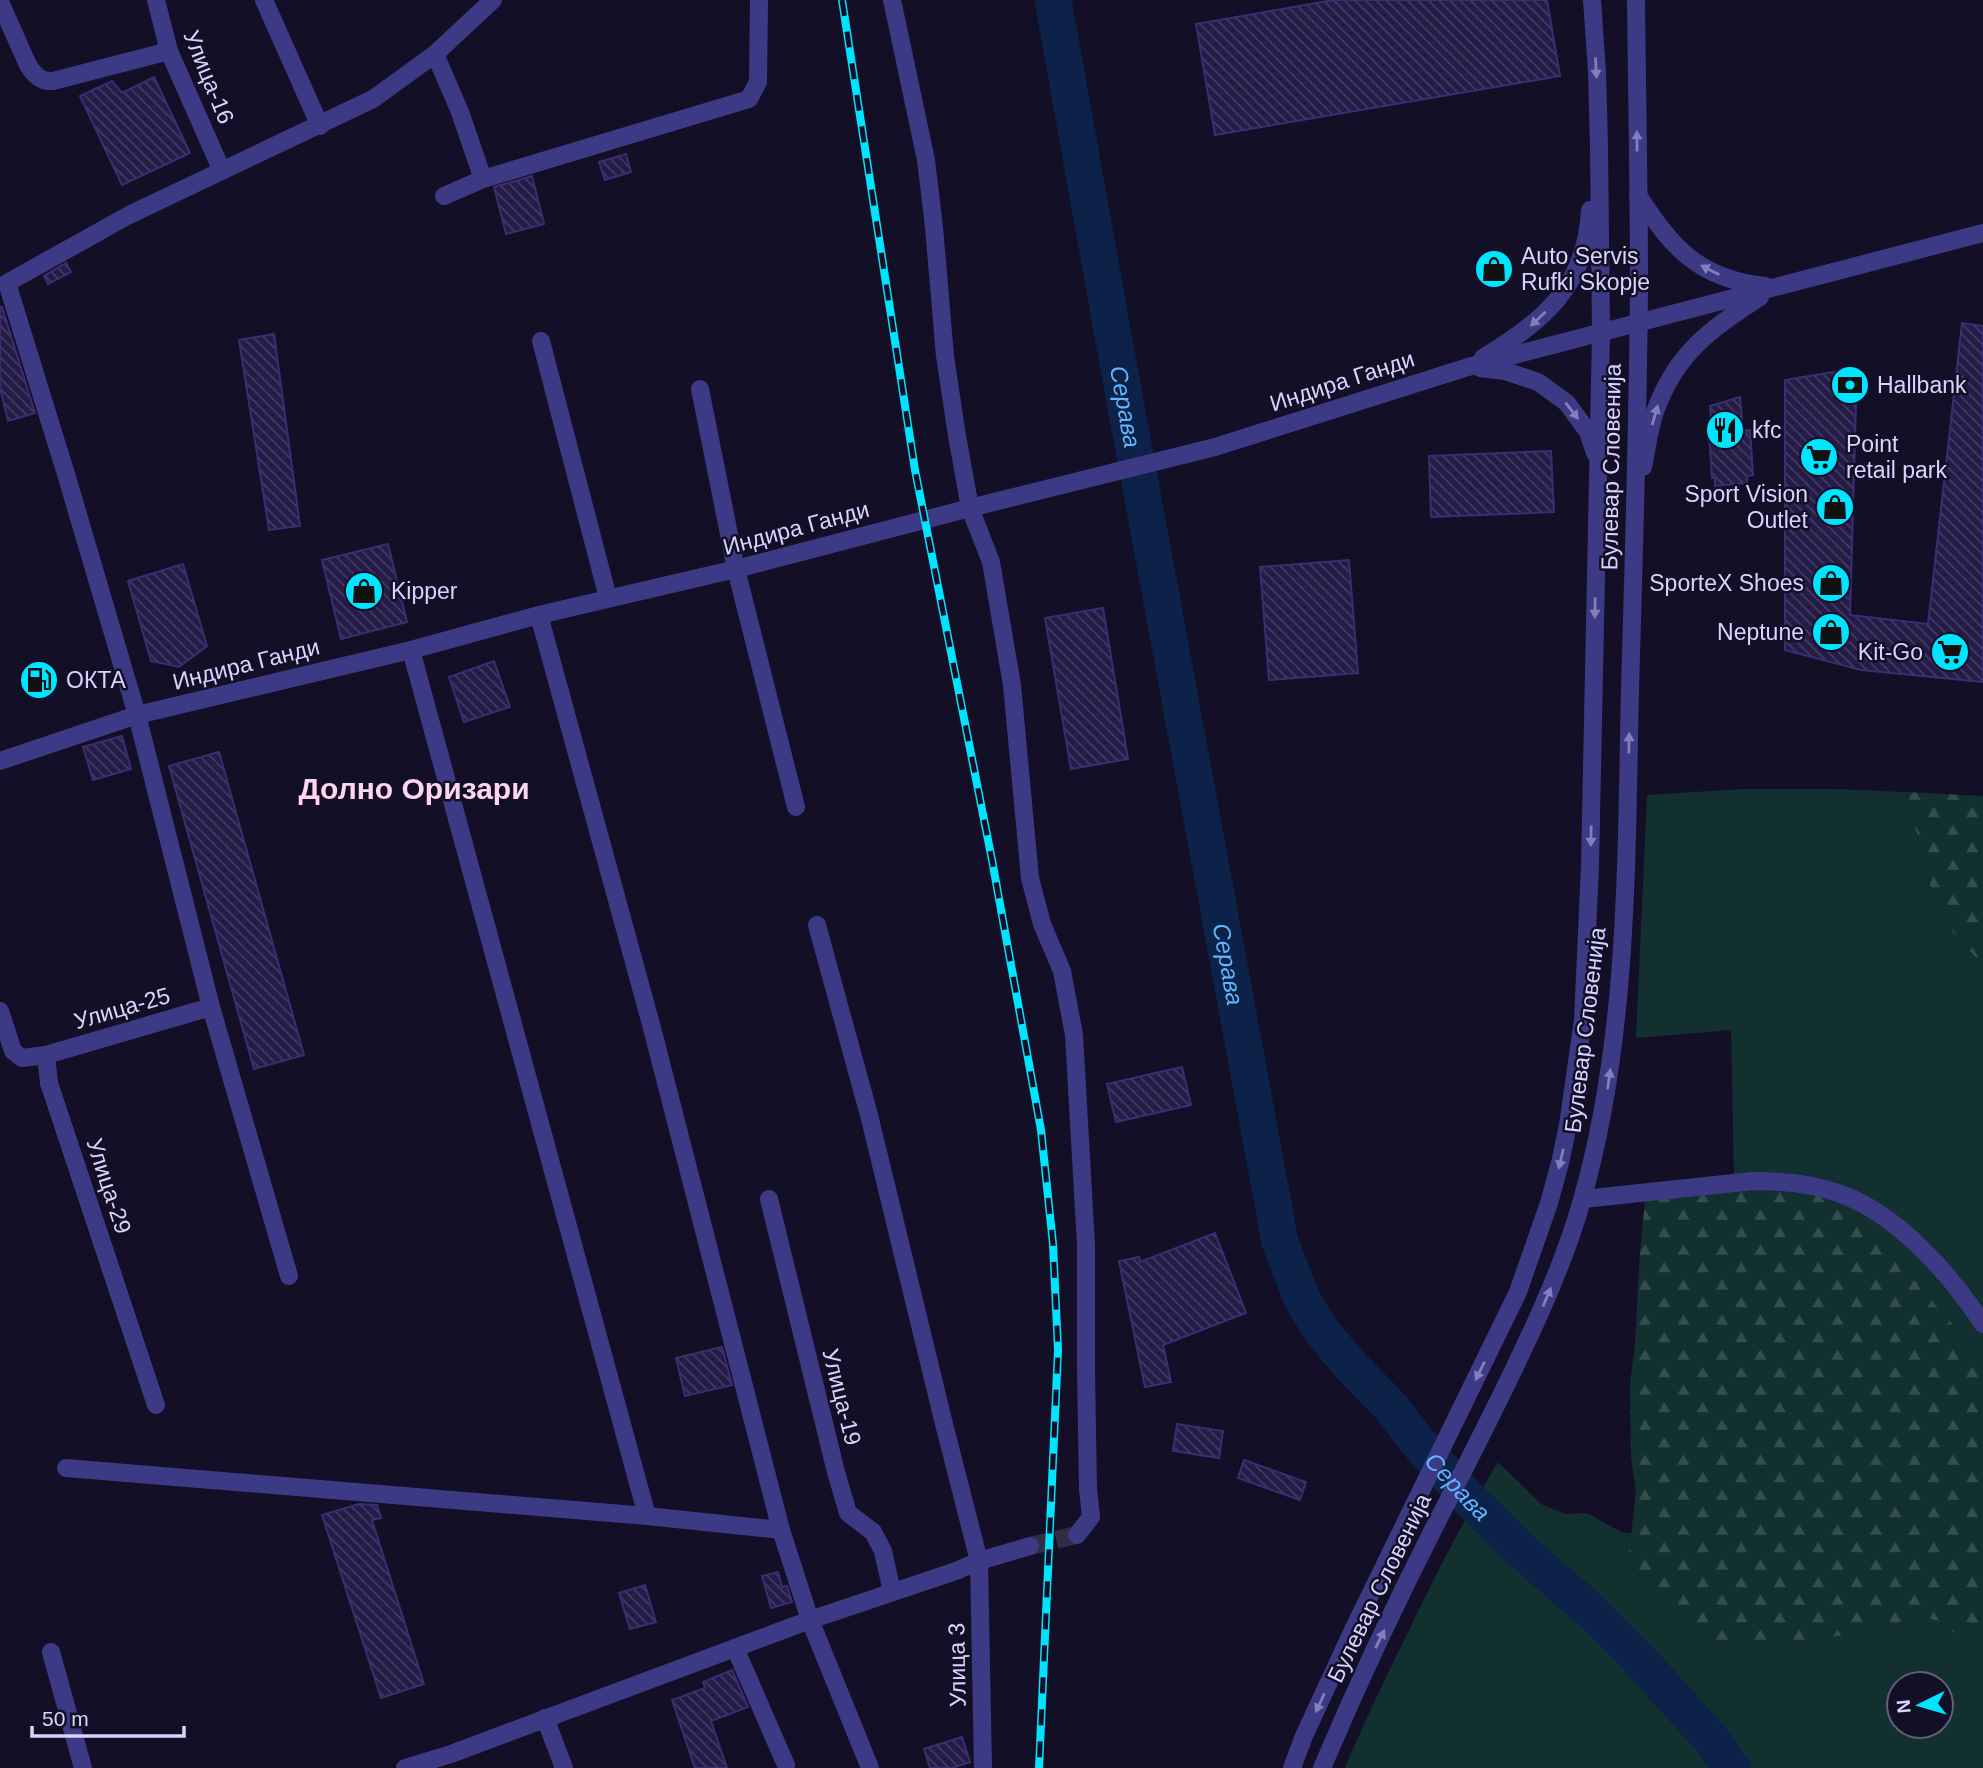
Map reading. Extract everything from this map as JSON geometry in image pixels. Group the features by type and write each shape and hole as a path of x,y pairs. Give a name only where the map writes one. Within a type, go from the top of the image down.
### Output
{"street":[{"name":"Улица-16","path":"156,0 169,51 222,171"},
{"path":"264,0 320,126"},
{"path":"289,1276 211,1007 137,715 7,283 129,215 373,99 435,54 493,0"},
{"path":"444,196 483,179 749,99 758,82 759,0"},
{"path":"892,0 926,160 945,356 970,508 990,562 1012,685 1030,878 1042,924 1062,971 1074,1035 1086,1244 1088,1489 1091,1517 1077,1535"},
{"path":"1468,367 1517,337 1540,319 1565,290 1580,264 1589,230 1591,188 1599,146 1592,0"},
{"name":"Булевар Словенија","path":"1322,1768 1358,1684 1544,1306 1571,1240 1596,1147 1607,1093 1620,964 1627,836 1638,323 1636,0"},
{"path":"0,2 28,65 33,73 46,81 169,51"},
{"path":"435,54 460,112 483,179"},
{"name":"Булевар Словенија","path":"1292,1768 1315,1712 1518,1292 1549,1203 1568,1125 1583,1020 1590,866 1601,332 1599,146"},
{"path":"1637,195 1659,228 1684,255 1712,272 1743,284 1776,287"},
{"name":"Индира Ганди","path":"0,761 137,715 411,650 539,615 736,569 1215,447 1468,367 1983,233"},
{"path":"1635,505 1655,411 1672,373 1702,338 1730,316 1776,287"},
{"path":"541,341 608,598"},
{"path":"1468,367 1505,371 1538,382 1567,403 1588,432 1598,467"},
{"path":"700,389 736,569 796,807"},
{"path":"539,615 656,1041 781,1530 810,1620 870,1768"},
{"path":"411,650 647,1516"},
{"name":"Улица 3","path":"817,925 869,1115 979,1561 983,1768"},
{"name":"Улица-25","path":"46,1055 211,1007"},
{"path":"0,1011 13,1051 22,1058 46,1055"},
{"name":"Улица-29","path":"46,1055 49,1083 156,1405"},
{"path":"1583,1199 1753,1181 1811,1185 1840,1194 1866,1206 1914,1242 1948,1277 1983,1324"},
{"name":"Улица-19","path":"769,1199 835,1472 848,1513 873,1532 883,1551 892,1592"},
{"path":"66,1468 647,1516 781,1530"},
{"path":"405,1768 453,1761 545,1718 810,1620 1030,1546"},
{"path":"735,1648 786,1765"},
{"path":"51,1652 83,1768"},
{"path":"545,1718 564,1768"}],"green space":[{"path":"1742,789 1906,792 1938,915 1983,966 1983,1368 1954,1326 1902,1266 1811,1185 1734,1183 1731,1030 1636,1038 1647,795"},
{"path":"1906,792 1983,796 1983,966 1938,915"},
{"path":"1811,1185 1902,1266 1954,1326 1983,1368 1983,1651 1979,1651 1938,1621 1922,1617 1882,1629 1790,1644 1705,1643 1628,1563 1636,1491 1631,1458 1630,1385 1646,1192"},
{"path":"1498,1462 1541,1504 1565,1514 1587,1513 1623,1533 1632,1533 1628,1563 1705,1643 1790,1644 1882,1629 1922,1617 1938,1621 1979,1651 1983,1651 1983,1768 1345,1768 1375,1700 1451,1546"}],"building":[{"path":"1334,0 1547,0 1560,76 1215,135 1196,24"},
{"path":"154,77 190,153 122,185 80,96 112,81 122,93"},
{"path":"626,154 631,172 605,180 599,162"},
{"path":"532,176 544,224 506,234 494,187"},
{"path":"66,263 71,272 48,284 44,276"},
{"path":"0,307 35,413 8,421 0,388"},
{"name":"Point retail park","path":"1962,323 1983,326 1983,682 1861,670 1785,650 1785,380 1857,368 1850,615 1928,624"},
{"path":"274,334 300,526 269,530 239,340"},
{"path":"1740,397 1743,431 1750,430 1753,475 1747,476 1747,483 1715,486 1709,432 1712,431 1710,406"},
{"path":"1551,451 1554,512 1431,517 1429,456"},
{"name":"Kipper","path":"388,544 407,622 341,639 322,560"},
{"path":"1349,560 1358,673 1269,680 1260,567"},
{"path":"183,564 207,646 179,667 151,661 128,581"},
{"path":"1103,608 1128,759 1071,769 1045,618"},
{"path":"494,661 510,707 464,722 449,677"},
{"path":"122,736 131,769 93,780 83,747"},
{"path":"219,752 304,1055 254,1069 169,766"},
{"path":"1182,1067 1191,1105 1116,1122 1107,1084"},
{"path":"1215,1233 1246,1313 1163,1345 1171,1382 1145,1387 1119,1261 1139,1257 1140,1262"},
{"path":"722,1347 732,1385 685,1396 676,1358"},
{"path":"1177,1424 1223,1431 1219,1458 1173,1451"},
{"path":"1244,1460 1306,1482 1300,1500 1238,1478"},
{"path":"359,1504 377,1505 381,1518 372,1520 424,1684 381,1698 322,1515"},
{"path":"778,1572 782,1587 787,1586 792,1602 771,1608 762,1576"},
{"path":"645,1585 656,1622 630,1629 619,1593"},
{"path":"732,1670 748,1707 711,1721 727,1768 695,1768 672,1700 705,1688 703,1682"},
{"path":"962,1737 970,1762 952,1768 930,1768 924,1749"}],"waterway":[{"name":"Серава","path":"1053,0 1280,1242 1302,1299 1322,1332 1473,1503 1636,1656 1711,1739 1732,1768"}],"tunnel":[{"path":"1030,1546 1077,1535"}],"railway":[{"path":"842,0 915,470 992,860 1041,1130 1053,1244 1058,1350 1039,1768"}],"place":[{"name":"Auto Servis Rufki Skopje","path":"1494,269"},
{"name":"Hallbank","path":"1850,385"},
{"name":"kfc","path":"1725,430"},
{"name":"Point retail park","path":"1819,457"},
{"name":"Sport Vision Outlet","path":"1835,507"},
{"name":"SporteX Shoes","path":"1831,583"},
{"name":"Kipper","path":"364,591"},
{"name":"Neptune","path":"1831,632"},
{"name":"Kit-Go","path":"1950,652"},
{"name":"ОКТА","path":"39,680"}],"district":[{"name":"Долно Оризари","path":"414,788"}]}
